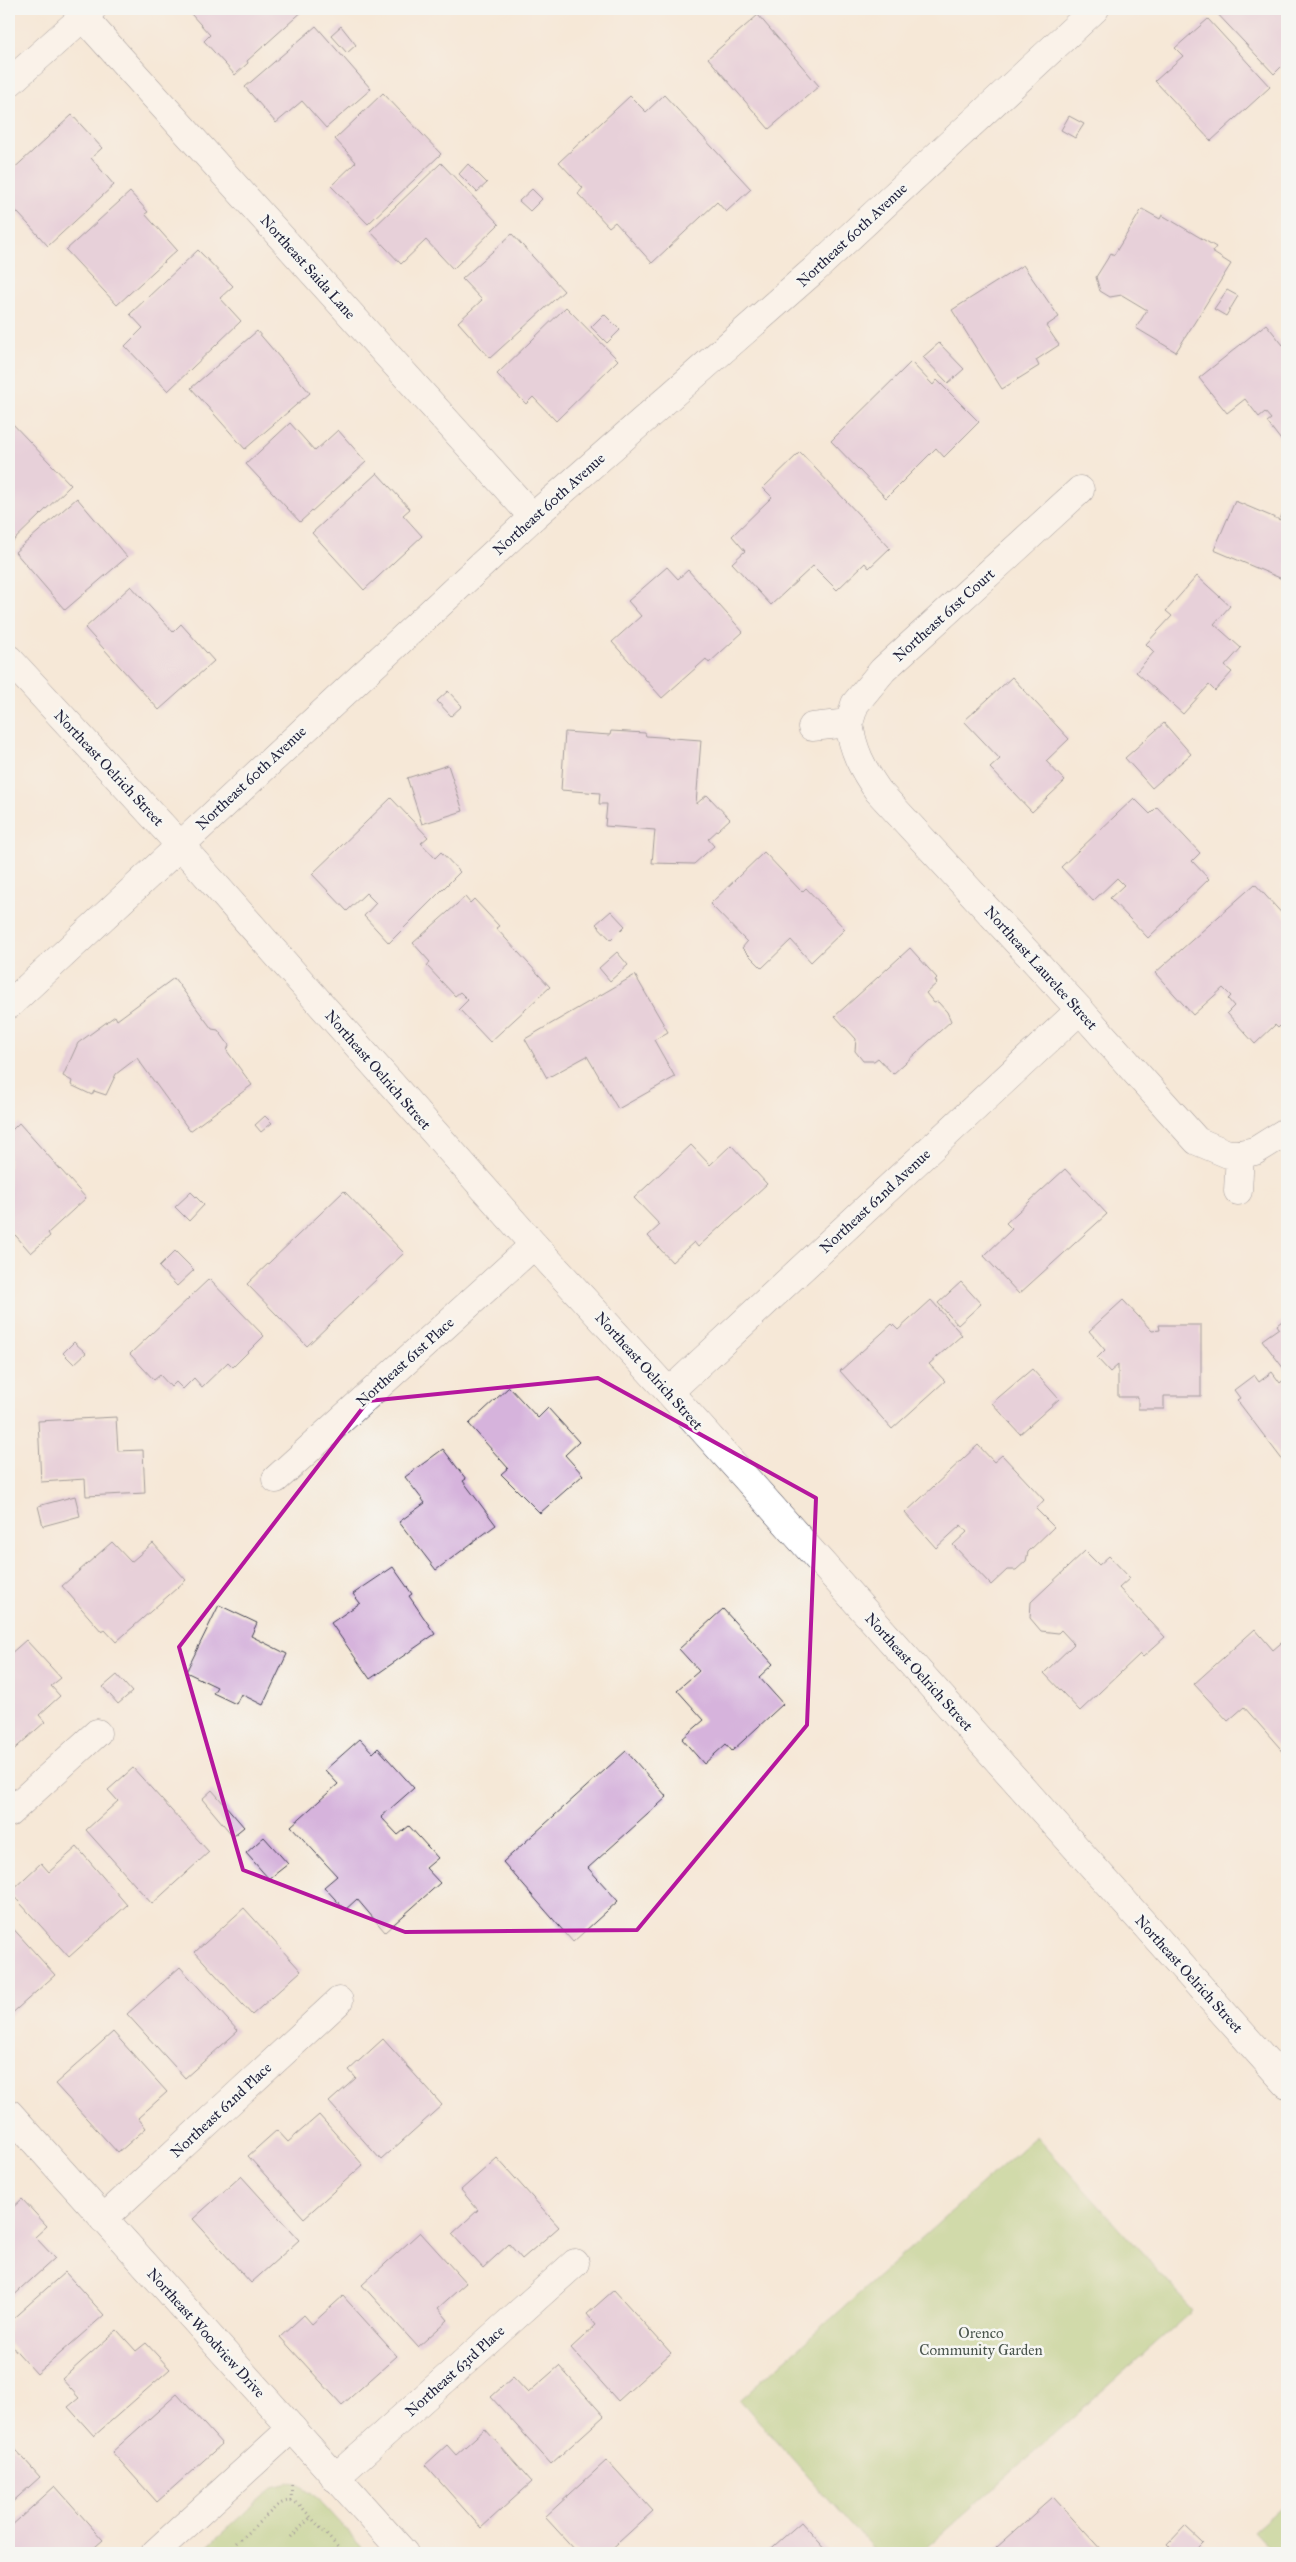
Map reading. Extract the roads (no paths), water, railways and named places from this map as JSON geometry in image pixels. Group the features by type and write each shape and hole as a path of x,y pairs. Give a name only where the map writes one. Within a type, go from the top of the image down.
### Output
{"street":[{"name":"Northeast 60th Avenue","path":"9,1005 179,844 533,517 814,272 1095,9"},
{"name":"Northeast Saida Lane","path":"88,13 533,517"},
{"path":"9,83 88,13"},
{"name":"Northeast 61st Court","path":"849,723 855,704 883,670 1080,490"},
{"name":"Northeast Oelrich Street","path":"9,659 179,844 534,1245 669,1392 1287,2084"},
{"path":"812,727 849,723"},
{"name":"Northeast Laurelee Street","path":"849,723 852,744 860,765 878,791 1080,1010 1197,1141 1228,1154 1240,1154"},
{"name":"Northeast 62nd Avenue","path":"669,1392 1080,1010"},
{"path":"1238,1191 1240,1154 1255,1151 1287,1131"},
{"name":"Northeast 61st Place","path":"276,1479 534,1245"},
{"path":"9,1812 97,1733"},
{"name":"Northeast 62nd Place","path":"103,2219 339,2001"},
{"name":"Northeast Woodview Drive","path":"9,2113 404,2553"},
{"name":"Northeast 63rd Place","path":"335,2478 575,2263"},
{"path":"155,2553 292,2428"}],"park label":[{"name":"Orenco Community Garden","path":"981,2342"}]}
